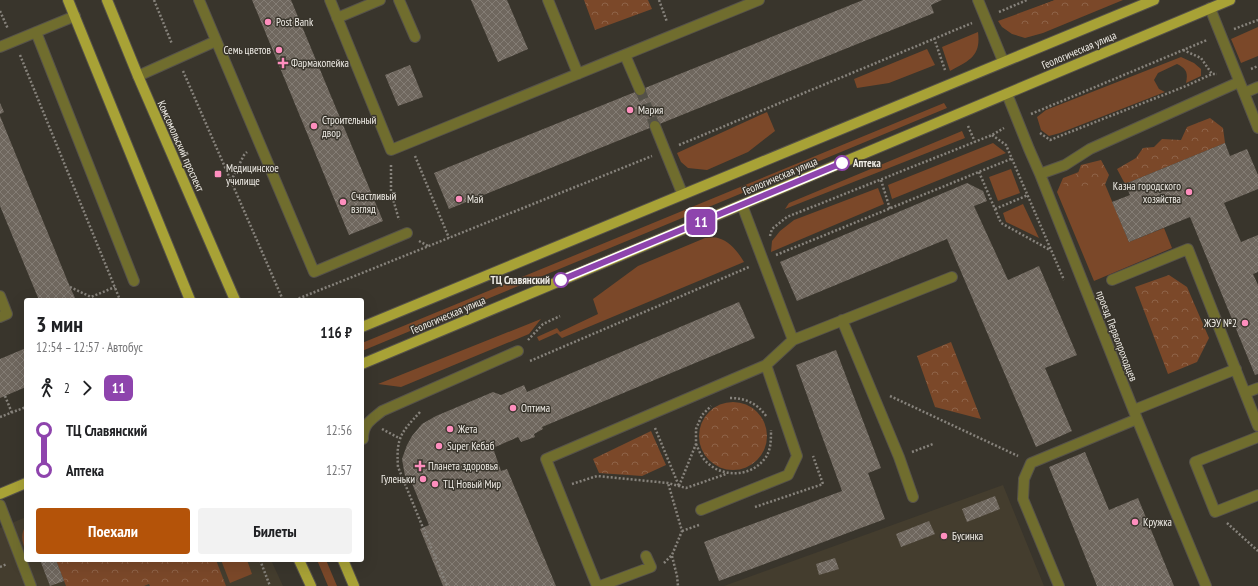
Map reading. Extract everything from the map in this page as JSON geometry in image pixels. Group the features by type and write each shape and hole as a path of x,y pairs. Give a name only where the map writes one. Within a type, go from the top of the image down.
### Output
{"main road":[{"path":"68,0 189,298"},
{"name":"Комсомольский проспект","path":"107,0 138,76 234,298"},
{"name":"Геологическая улица","path":"364,326 1003,61 1154,0"},
{"name":"Геологическая улица","path":"364,363 1230,0"},
{"path":"0,494 24,484"},
{"path":"300,562 311,586"},
{"path":"344,562 354,586"}],"street":[{"path":"200,0 314,272 407,233"},
{"path":"330,0 392,150 759,0"},
{"path":"337,18 380,0"},
{"path":"399,0 415,37"},
{"path":"548,0 578,74"},
{"path":"978,0 1003,61"},
{"path":"1210,8 1258,128"},
{"path":"0,47 75,16"},
{"path":"36,32 134,281"},
{"path":"138,76 216,41"},
{"path":"625,55 640,90"},
{"path":"1040,174 1065,165 1090,149 1239,82"},
{"path":"1244,93 1258,87"},
{"name":"проезд Первопроходцев","path":"1007,94 1069,245 1135,415 1206,586"},
{"path":"655,126 682,194"},
{"path":"742,204 793,340"},
{"path":"1112,280 1188,249 1258,426"},
{"path":"597,586 546,459 766,365 793,340 952,277"},
{"path":"0,296 7,314 0,317"},
{"path":"842,320 899,457 913,497"},
{"path":"364,430 368,422 382,411 518,351"},
{"path":"701,510 788,475 797,456 766,365"},
{"path":"1059,586 1023,499 1024,479 1032,463 1236,369"},
{"path":"1245,393 1258,388"},
{"path":"1258,437 1195,462 1215,512 1258,495"},
{"path":"0,505 31,586"},
{"path":"600,586 650,567 646,556"}],"path":[{"path":"154,0 282,298"},
{"path":"659,0 671,36"},
{"path":"0,11 14,41 119,298"},
{"path":"1032,121 1029,115 1037,111 1258,20"},
{"path":"1039,133 1050,140 1186,86 1212,74 1201,58 1183,50"},
{"path":"763,261 772,229 788,217 992,135 1018,121"},
{"path":"560,316 543,324 518,351 524,364 763,261 1012,158 1006,145 992,135"},
{"path":"231,181 244,155 258,140"},
{"path":"410,143 449,238"},
{"path":"392,150 391,192 398,218 407,233 428,246"},
{"path":"979,172 1001,223 1051,251 1069,245"},
{"path":"881,180 890,209"},
{"path":"995,209 1028,195"},
{"path":"70,287 90,298"},
{"path":"94,298 115,287"},
{"path":"869,387 1032,463"},
{"path":"4,396 12,413"},
{"path":"726,398 741,398 755,404 765,415 768,422"},
{"path":"679,486 696,444 696,428 702,415 712,404"},
{"path":"0,417 24,408"},
{"path":"422,410 407,426 399,438 398,467 447,586"},
{"path":"649,415 679,486"},
{"path":"558,489 596,476 668,483 686,488 726,474 741,473 755,468 766,457 771,444 771,429"},
{"path":"696,444 702,457 713,468 726,474"},
{"path":"899,457 933,444"},
{"path":"650,567 665,563 672,555 682,531 668,483"},
{"path":"1215,512 1258,551"},
{"path":"672,555 678,586"},
{"path":"261,562 270,586"}],"shaded area":[{"name":"Бусинка","path":"1003,485 1044,586 724,586"},
{"path":"24,518 24,562 272,562 283,586 0,586 0,528"}],"green space":[{"path":"584,0 648,0 652,9 595,30"},
{"path":"1055,0 1123,0 1043,33 1025,38 1012,34 1002,27 998,21"},
{"path":"1055,0 1101,0 1093,6 1069,9 1062,17 1044,26 1023,29 1010,22 1014,16"},
{"path":"1258,27 1258,56 1241,63 1231,39"},
{"path":"978,32 978,47 976,52 963,64 950,71 942,47"},
{"path":"927,49 935,65 889,83 857,88 854,79"},
{"path":"1181,57 1194,63 1201,69 1201,76 1186,83 1186,72 1177,64 1158,73 1154,80 1159,89 1165,92 1060,133 1049,136 1041,130 1037,117 1046,110"},
{"path":"944,103 947,108 364,350 364,342"},
{"path":"767,112 775,131 748,152 707,170 688,168 681,162 677,153"},
{"path":"1210,118 1223,128 1225,143 1125,184 1117,169 1136,158 1143,148 1154,147 1162,139 1181,140 1187,127"},
{"path":"962,131 965,138 785,209 789,203"},
{"path":"993,143 1006,153 892,199 888,185"},
{"path":"1101,160 1109,175 1104,187 1088,185 1073,190 1063,184 1078,173 1081,165"},
{"path":"1097,165 1129,242 1164,228 1172,248 1094,281 1057,192 1063,178"},
{"path":"1011,169 1020,193 998,201 989,177"},
{"path":"878,188 884,204 771,252 772,241 780,231 794,220"},
{"path":"1023,204 1039,238 1006,222 1003,213"},
{"path":"705,238 722,239 730,244 744,262 562,338 557,333 539,341 537,337 557,328 560,332 598,314 593,299 638,266"},
{"path":"1169,275 1187,287 1209,338 1197,362 1168,374 1135,287"},
{"path":"541,319 529,334 401,387 378,384"},
{"path":"951,342 981,419 935,407 917,356"},
{"path":"726,402 740,402 752,407 762,417 767,429 767,443 762,455 752,465 740,470 726,470 714,465 704,455 699,443 699,429 704,417 714,407"},
{"path":"651,431 666,465 642,476 599,473 593,459"},
{"path":"24,530 24,547 22,538"},
{"path":"57,562 217,562 226,586 150,586 149,584 144,586 66,586"},
{"path":"222,562 248,562 252,574 230,583"},
{"path":"318,562 327,562 337,586 328,586"}],"building":[{"path":"252,0 291,0 383,221 349,235"},
{"path":"471,0 507,0 528,49 498,62"},
{"path":"863,0 942,0 931,5 934,13 449,209 434,173"},
{"path":"410,65 423,97 398,106 385,75"},
{"path":"0,103 4,112 0,114"},
{"path":"0,116 75,298 38,298 0,206"},
{"path":"1225,143 1230,156 1247,149 1258,175 1258,189 1224,203 1241,242 1258,235 1258,272 1253,274 1258,285 1258,374 1255,375 1190,217 1129,242 1112,202 1130,195 1125,184"},
{"path":"967,183 983,191 987,201 974,206 1008,280 1039,266 1077,355 1045,368 1072,431 1036,447 947,239 797,301 780,262"},
{"path":"739,302 755,338 542,427 543,429 534,434 535,437 521,442 518,437 493,448 501,471 507,469 556,586 443,586 420,529 429,525 409,476 405,476 402,459 412,436 422,424 436,416 493,392 501,395 524,385 527,392"},
{"path":"24,349 24,388 0,398 0,359"},
{"path":"836,350 881,468 868,473 885,519 719,581 704,542 842,491 796,365"},
{"path":"1085,452 1109,510 1138,498 1174,586 1097,586 1049,467"},
{"path":"995,496 1000,509 967,522 962,509"},
{"path":"929,521 935,534 901,547 896,534"},
{"path":"835,558 839,569 819,575 816,564"},
{"path":"41,562 57,562 64,581 50,586"}],"tunnel":[{"path":"640,90 655,126"}],"bus line":[{"name":"11","path":"561,280 842,163"}],"place":[{"name":"Post Bank","path":"268,22"},
{"name":"Семь цветов","path":"279,50"},
{"name":"Фармакопейка","path":"283,63"},
{"name":"Мария","path":"630,110"},
{"name":"Строительный двор","path":"314,126"},
{"name":"Аптека","path":"842,163"},
{"name":"Медицинское училище","path":"218,174"},
{"name":"Казна городского хозяйства","path":"1189,192"},
{"name":"Май","path":"459,199"},
{"name":"Счастливый взгляд","path":"343,202"},
{"name":"ТЦ Славянский","path":"561,280"},
{"name":"ЖЭУ №2","path":"1245,323"},
{"name":"Оптима","path":"513,408"},
{"name":"Жета","path":"450,429"},
{"name":"Super Кебаб","path":"439,446"},
{"name":"Планета здоровья","path":"420,466"},
{"name":"Гуленьки","path":"423,479"},
{"name":"ТЦ Новый Мир","path":"435,484"},
{"name":"Кружка","path":"1135,522"},
{"name":"Бусинка","path":"944,536"}]}
